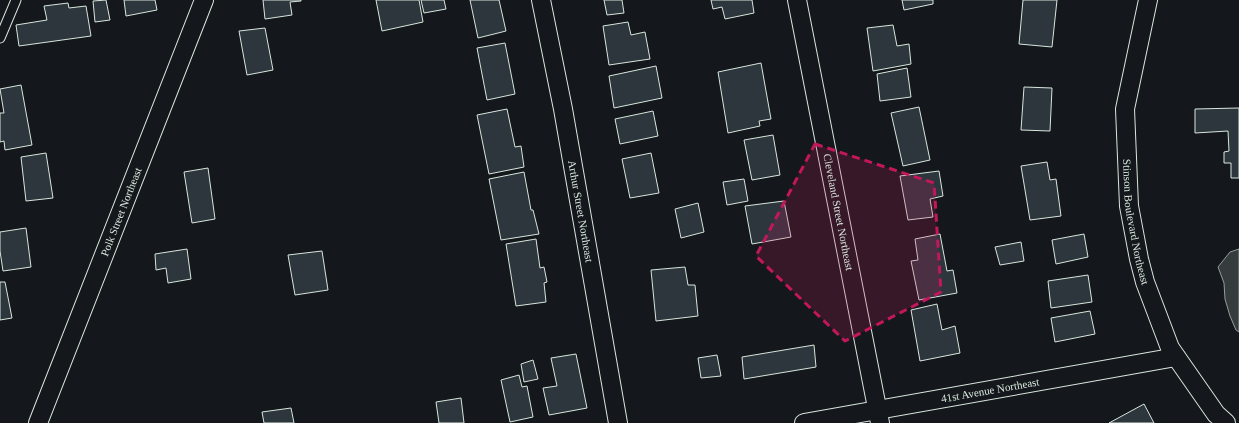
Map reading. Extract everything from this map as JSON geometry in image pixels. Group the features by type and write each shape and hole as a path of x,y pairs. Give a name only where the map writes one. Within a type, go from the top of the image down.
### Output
{"street":[{"name":"Polk Street Northeast","path":"38,423 204,0"},
{"name":"Arthur Street Northeast","path":"541,0 563,109 618,423"},
{"name":"Cleveland Street Northeast","path":"797,0 878,416"},
{"name":"Stinson Boulevard Northeast","path":"1148,0 1125,109 1129,206 1139,259 1170,348 1216,414 1226,423"},
{"name":"41st Avenue Northeast","path":"804,423 878,416 1176,357"}],"lane":[{"path":"0,38 16,0"}],"highlighted area":[{"path":"815,144 934,183 941,292 845,341 756,256"}],"shaded area":[{"path":"1239,249 1239,332 1236,330 1230,316 1225,299 1224,283 1218,267 1230,252"}],"building":[{"path":"106,0 110,20 95,22 93,1"},
{"path":"124,0 155,0 157,10 126,16"},
{"path":"263,0 301,1 290,2 292,15 265,19"},
{"path":"376,0 419,0 423,22 382,31"},
{"path":"421,0 444,0 446,9 424,13"},
{"path":"470,0 499,0 506,31 478,38"},
{"path":"604,0 622,0 624,13 607,15"},
{"path":"711,0 752,0 754,13 725,19 722,7 713,9"},
{"path":"902,0 933,0 933,4 904,10"},
{"path":"1023,0 1057,0 1052,47 1019,44"},
{"path":"68,3 69,8 86,6 91,36 19,46 16,25 47,20 44,6"},
{"path":"628,22 631,35 645,32 650,59 609,65 603,26"},
{"path":"893,25 897,46 909,44 911,64 873,71 867,28"},
{"path":"265,28 273,70 247,75 239,31"},
{"path":"505,43 515,94 487,100 477,48"},
{"path":"761,63 771,119 759,121 760,126 728,133 718,72"},
{"path":"656,66 662,98 614,108 609,76"},
{"path":"907,68 911,97 880,101 877,74"},
{"path":"21,85 32,145 5,150 4,141 0,142 0,113 4,113 0,89"},
{"path":"1024,87 1052,88 1050,131 1021,130"},
{"path":"919,107 930,160 903,166 891,113"},
{"path":"1239,108 1239,178 1231,178 1231,163 1224,163 1224,152 1229,151 1228,131 1195,133 1195,109"},
{"path":"507,109 515,147 521,146 524,167 489,174 477,115"},
{"path":"653,111 658,136 620,144 615,119"},
{"path":"773,135 780,175 752,180 744,140"},
{"path":"46,153 53,198 26,201 21,157"},
{"path":"651,153 659,193 630,198 622,159"},
{"path":"1047,162 1050,180 1056,179 1061,216 1030,220 1021,166"},
{"path":"208,168 215,219 192,223 184,172"},
{"path":"939,171 943,196 930,199 933,217 908,220 900,176"},
{"path":"524,172 531,210 533,210 539,234 501,240 489,179"},
{"path":"744,179 748,201 727,205 723,182"},
{"path":"784,201 791,237 752,244 745,206"},
{"path":"698,203 704,232 681,238 675,209"},
{"path":"26,228 31,267 3,271 0,251 0,232"},
{"path":"940,234 947,271 953,270 957,293 919,300 911,261 918,260 915,239"},
{"path":"1084,234 1088,257 1056,264 1052,240"},
{"path":"536,239 540,268 544,267 547,282 544,283 546,302 516,306 506,244"},
{"path":"1021,242 1024,261 1000,265 995,247"},
{"path":"187,249 191,279 168,283 166,268 156,270 155,254"},
{"path":"322,251 328,290 295,295 288,255"},
{"path":"685,267 688,285 695,285 698,316 656,321 651,270"},
{"path":"1088,275 1092,302 1051,308 1048,281"},
{"path":"0,282 5,282 12,318 0,320"},
{"path":"937,304 942,330 955,326 960,353 920,361 911,310"},
{"path":"1090,311 1095,334 1055,342 1051,318"},
{"path":"814,345 816,367 744,379 742,357"},
{"path":"576,354 587,408 549,415 543,388 557,386 551,358"},
{"path":"717,355 721,376 701,378 698,358"},
{"path":"533,360 538,379 524,382 521,364"},
{"path":"519,375 522,387 527,386 533,417 510,422 501,380"},
{"path":"461,398 464,423 439,423 436,402"},
{"path":"1144,404 1154,423 1109,423"},
{"path":"291,408 294,423 264,423 262,412"}]}
